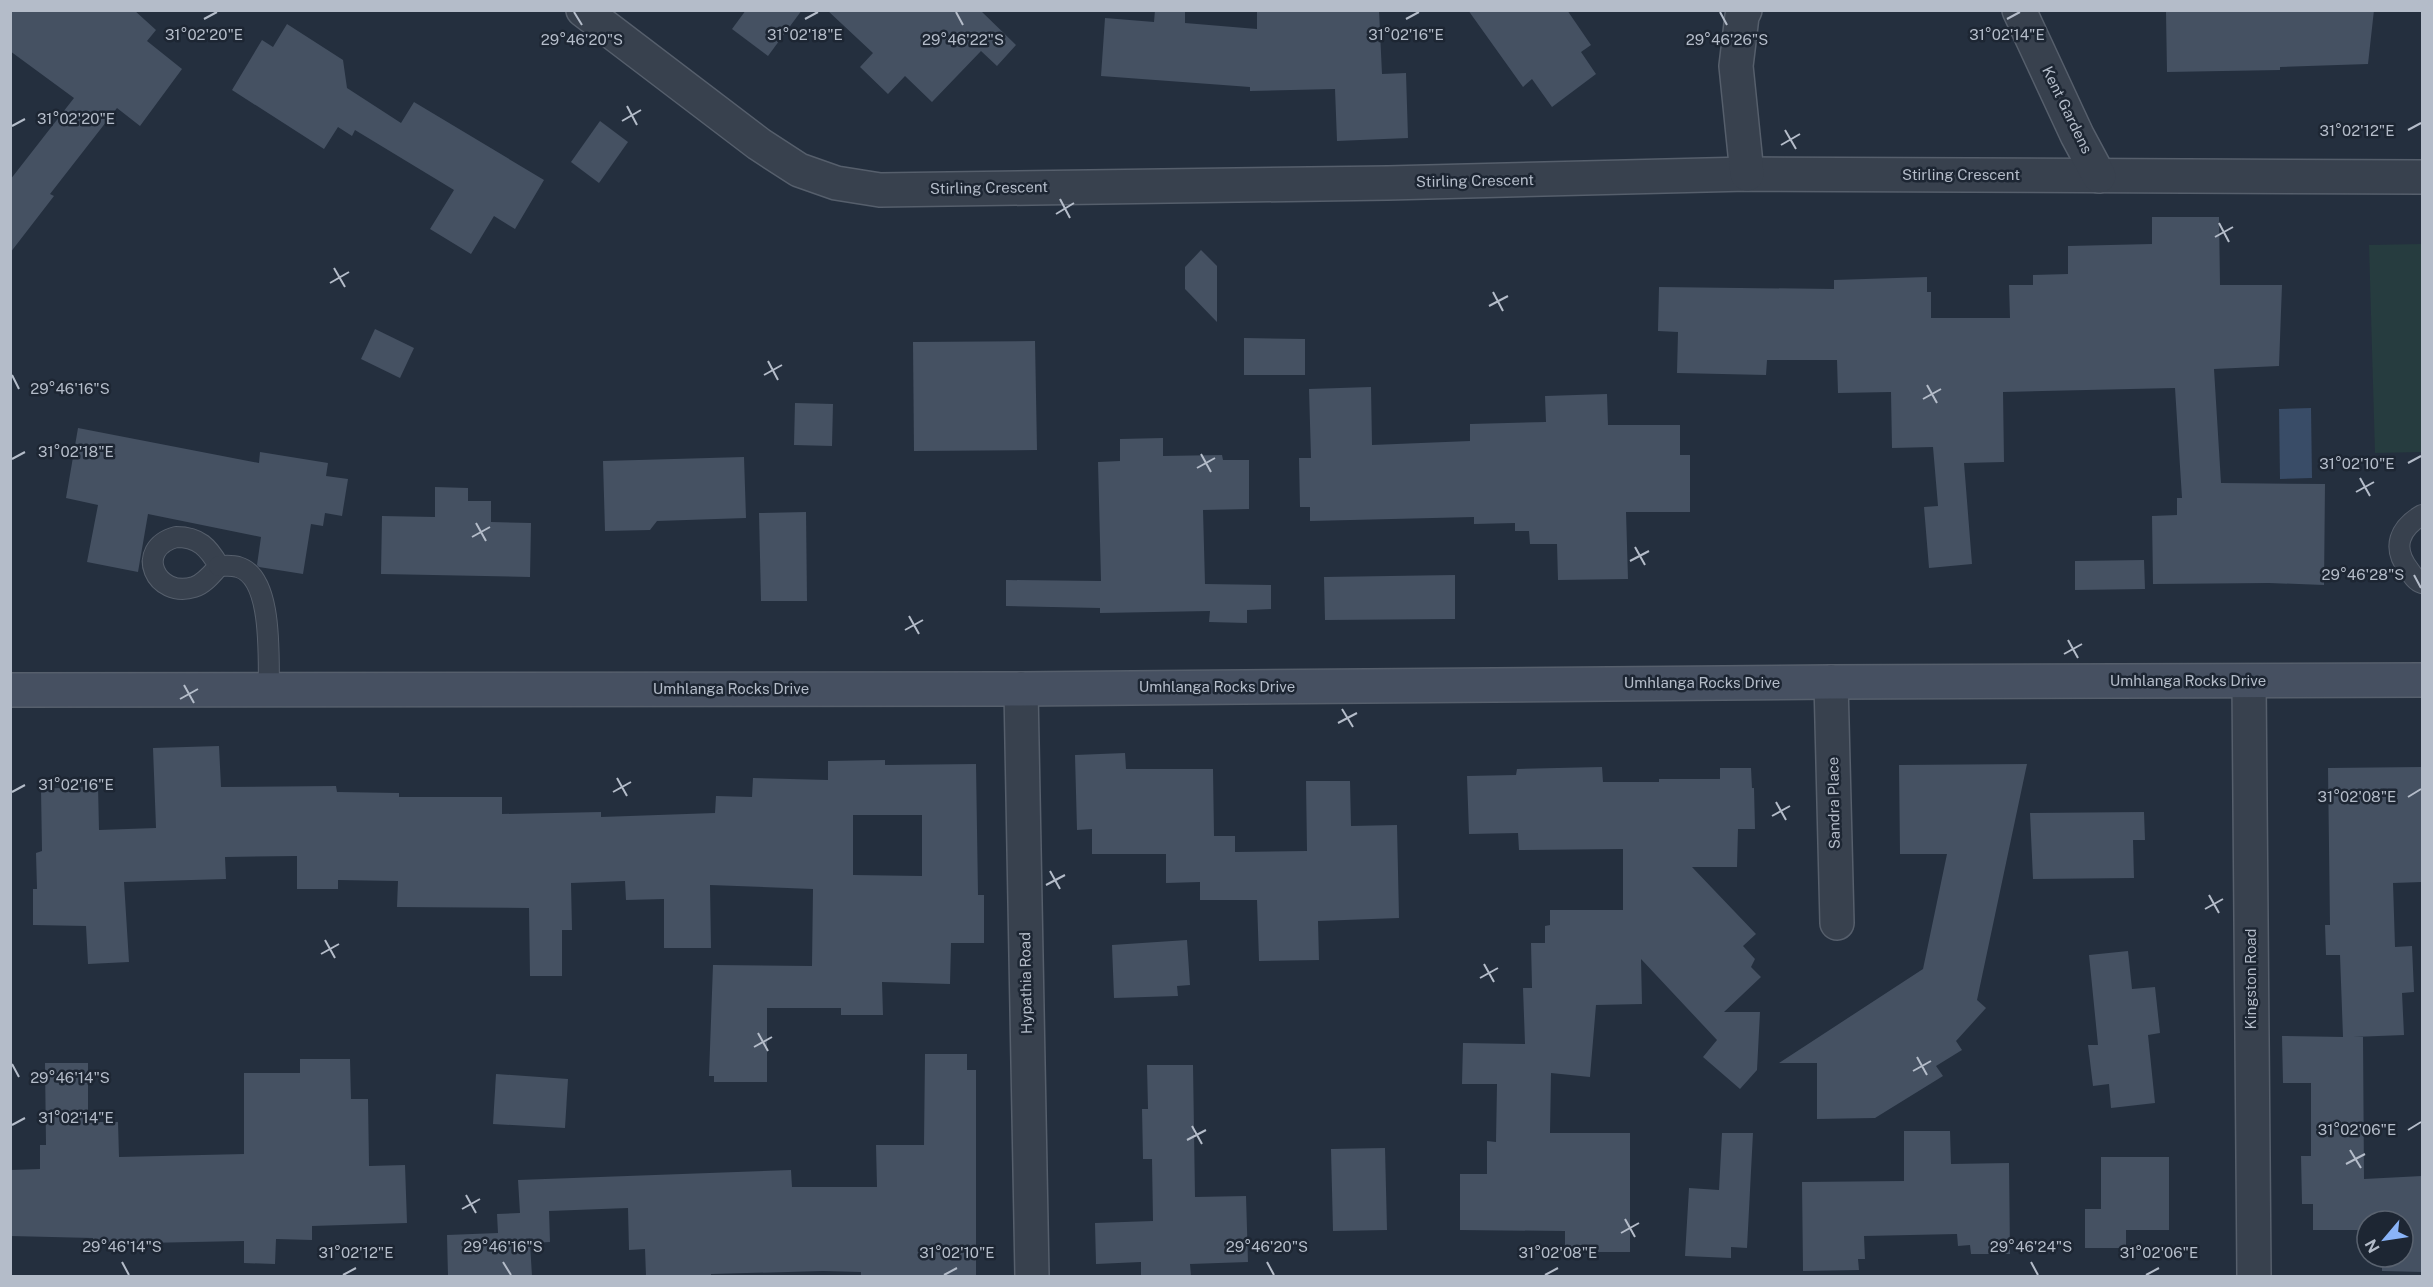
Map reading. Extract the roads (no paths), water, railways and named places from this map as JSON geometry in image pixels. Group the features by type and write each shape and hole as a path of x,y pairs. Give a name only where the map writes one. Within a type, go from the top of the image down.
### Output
{"main road":[{"name":"Umhlanga Rocks Drive","path":"10,690 1021,689 2422,680"}],"street":[{"name":"Stirling Crescent","path":"584,10 759,144 799,170 836,183 880,190 1388,183 1746,174 2422,177"},
{"path":"1746,10 1742,16 1736,66 1746,174"},
{"name":"Kent Gardens","path":"2019,10 2099,176"},
{"name":"Sandra Place","path":"1831,682 1837,923"},
{"name":"Kingston Road","path":"2249,682 2254,1276"},
{"name":"Hypathia Road","path":"1021,689 1032,1276"}],"lane":[{"path":"2422,515 2410,522 2402,533 2400,556 2406,567 2418,581 2422,582"},
{"path":"219,566 241,568 248,572 260,590 267,627 269,690"}],"water":[{"path":"2311,408 2312,478 2280,479 2279,409"}]}
